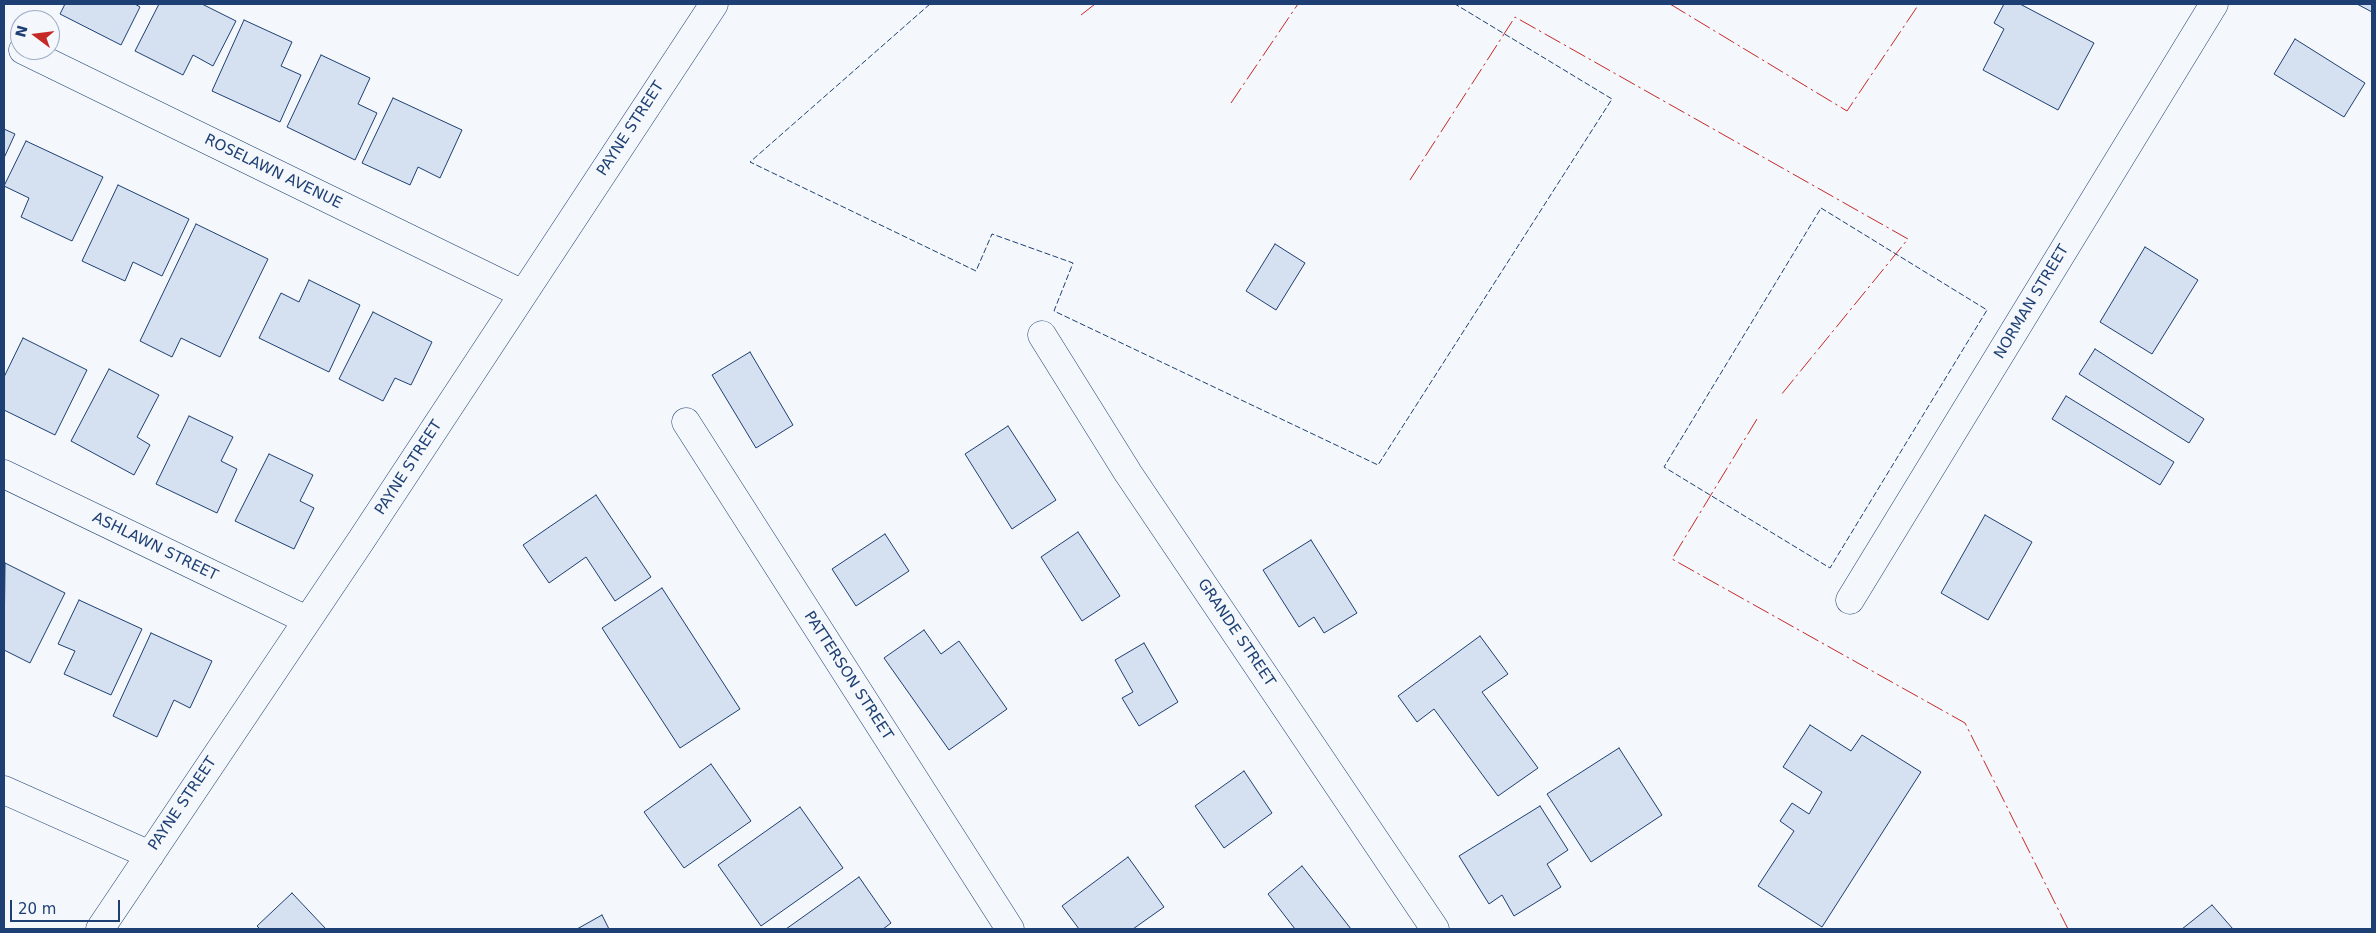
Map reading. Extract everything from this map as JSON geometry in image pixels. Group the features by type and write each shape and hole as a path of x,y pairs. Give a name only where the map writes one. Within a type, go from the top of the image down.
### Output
{"street":[{"name":"PAYNE STREET","path":"100,929 307,620 714,4"},
{"name":"NORMAN STREET","path":"1850,600 2214,4"},
{"name":"ROSELAWN AVENUE","path":"44,60 523,294"},
{"name":"GRANDE STREET","path":"1042,335 1128,472 1435,929"},
{"name":"PATTERSON STREET","path":"686,422 1010,929"},
{"name":"ASHLAWN STREET","path":"4,474 307,620"},
{"path":"4,790 150,855"}],"building":[{"path":"65,4 135,4 140,7 121,45 60,14"},
{"path":"159,4 202,4 236,21 213,66 193,55 183,75 135,51"},
{"path":"2004,4 2020,4 2094,43 2058,110 1983,70 2004,29 1994,23"},
{"path":"2357,4 2372,4 2372,12"},
{"path":"244,20 292,42 281,66 301,75 280,122 212,91"},
{"path":"2295,39 2365,83 2344,117 2274,74"},
{"path":"321,55 370,78 358,104 377,113 355,160 287,127"},
{"path":"393,98 462,130 440,178 418,167 410,185 362,163"},
{"path":"4,129 15,134 4,158"},
{"path":"26,141 103,177 72,241 21,217 29,198 4,186"},
{"path":"118,185 189,219 162,276 133,262 125,281 82,261"},
{"path":"196,224 268,259 220,357 181,338 172,357 140,341"},
{"path":"1275,244 1305,263 1276,310 1246,291"},
{"path":"2145,247 2198,280 2152,354 2100,322"},
{"path":"309,280 360,305 329,372 259,338 281,293 299,302"},
{"path":"373,312 432,342 411,385 395,378 383,401 339,379"},
{"path":"23,338 87,370 55,435 4,410 4,377"},
{"path":"2095,349 2204,419 2189,443 2079,374"},
{"path":"750,352 793,425 756,448 712,375"},
{"path":"109,369 159,395 137,437 150,445 134,475 71,441"},
{"path":"2066,396 2174,462 2160,485 2052,419"},
{"path":"189,416 233,437 221,461 237,469 217,513 156,484"},
{"path":"1008,426 1056,500 1012,529 965,454"},
{"path":"269,454 313,475 300,501 314,508 294,549 235,521"},
{"path":"596,495 651,577 615,601 586,557 549,583 523,545"},
{"path":"1985,515 2032,542 1988,620 1941,593"},
{"path":"1078,532 1120,596 1082,621 1041,557"},
{"path":"885,534 909,571 856,606 832,569"},
{"path":"1311,540 1357,613 1324,633 1314,617 1299,627 1263,570"},
{"path":"5,563 65,593 30,663 4,650"},
{"path":"662,588 740,709 680,748 602,628"},
{"path":"79,600 142,629 111,695 64,674 75,651 58,644"},
{"path":"924,630 941,654 959,641 1007,709 949,750 884,658"},
{"path":"151,633 212,661 190,708 174,700 157,737 113,716"},
{"path":"1480,636 1508,674 1482,692 1538,768 1498,796 1434,709 1417,722 1398,696"},
{"path":"1144,643 1178,702 1139,726 1122,698 1133,692 1115,660"},
{"path":"1810,725 1851,751 1862,735 1921,772 1822,927 1758,886 1794,831 1780,821 1792,803 1809,814 1822,792 1783,767"},
{"path":"1619,748 1662,815 1591,862 1547,794"},
{"path":"711,764 751,821 684,868 644,812"},
{"path":"1244,771 1272,813 1224,848 1195,806"},
{"path":"1540,806 1568,850 1547,864 1561,887 1514,916 1502,895 1489,904 1459,856"},
{"path":"800,807 843,868 761,926 718,865"},
{"path":"1128,857 1164,907 1133,929 1079,929 1062,906"},
{"path":"1302,866 1351,929 1295,929 1268,894"},
{"path":"859,877 891,923 883,929 786,929"},
{"path":"292,893 326,929 260,929 257,926"},
{"path":"2212,905 2233,929 2182,929"},
{"path":"602,915 609,929 577,929"}],"fence":[{"path":"930,4 750,162 976,271 992,234 1073,263 1054,311 1378,465 1612,99 1455,4"},
{"path":"1821,208 1987,310 1830,568 1664,467 1821,208"}],"power":[{"path":"1081,15 1095,4"},
{"path":"1231,103 1298,4"},
{"path":"1670,4 1847,111 1919,4"},
{"path":"1410,180 1515,17 1908,239 1781,395"},
{"path":"1757,419 1672,559 1965,723 2068,929"}]}
